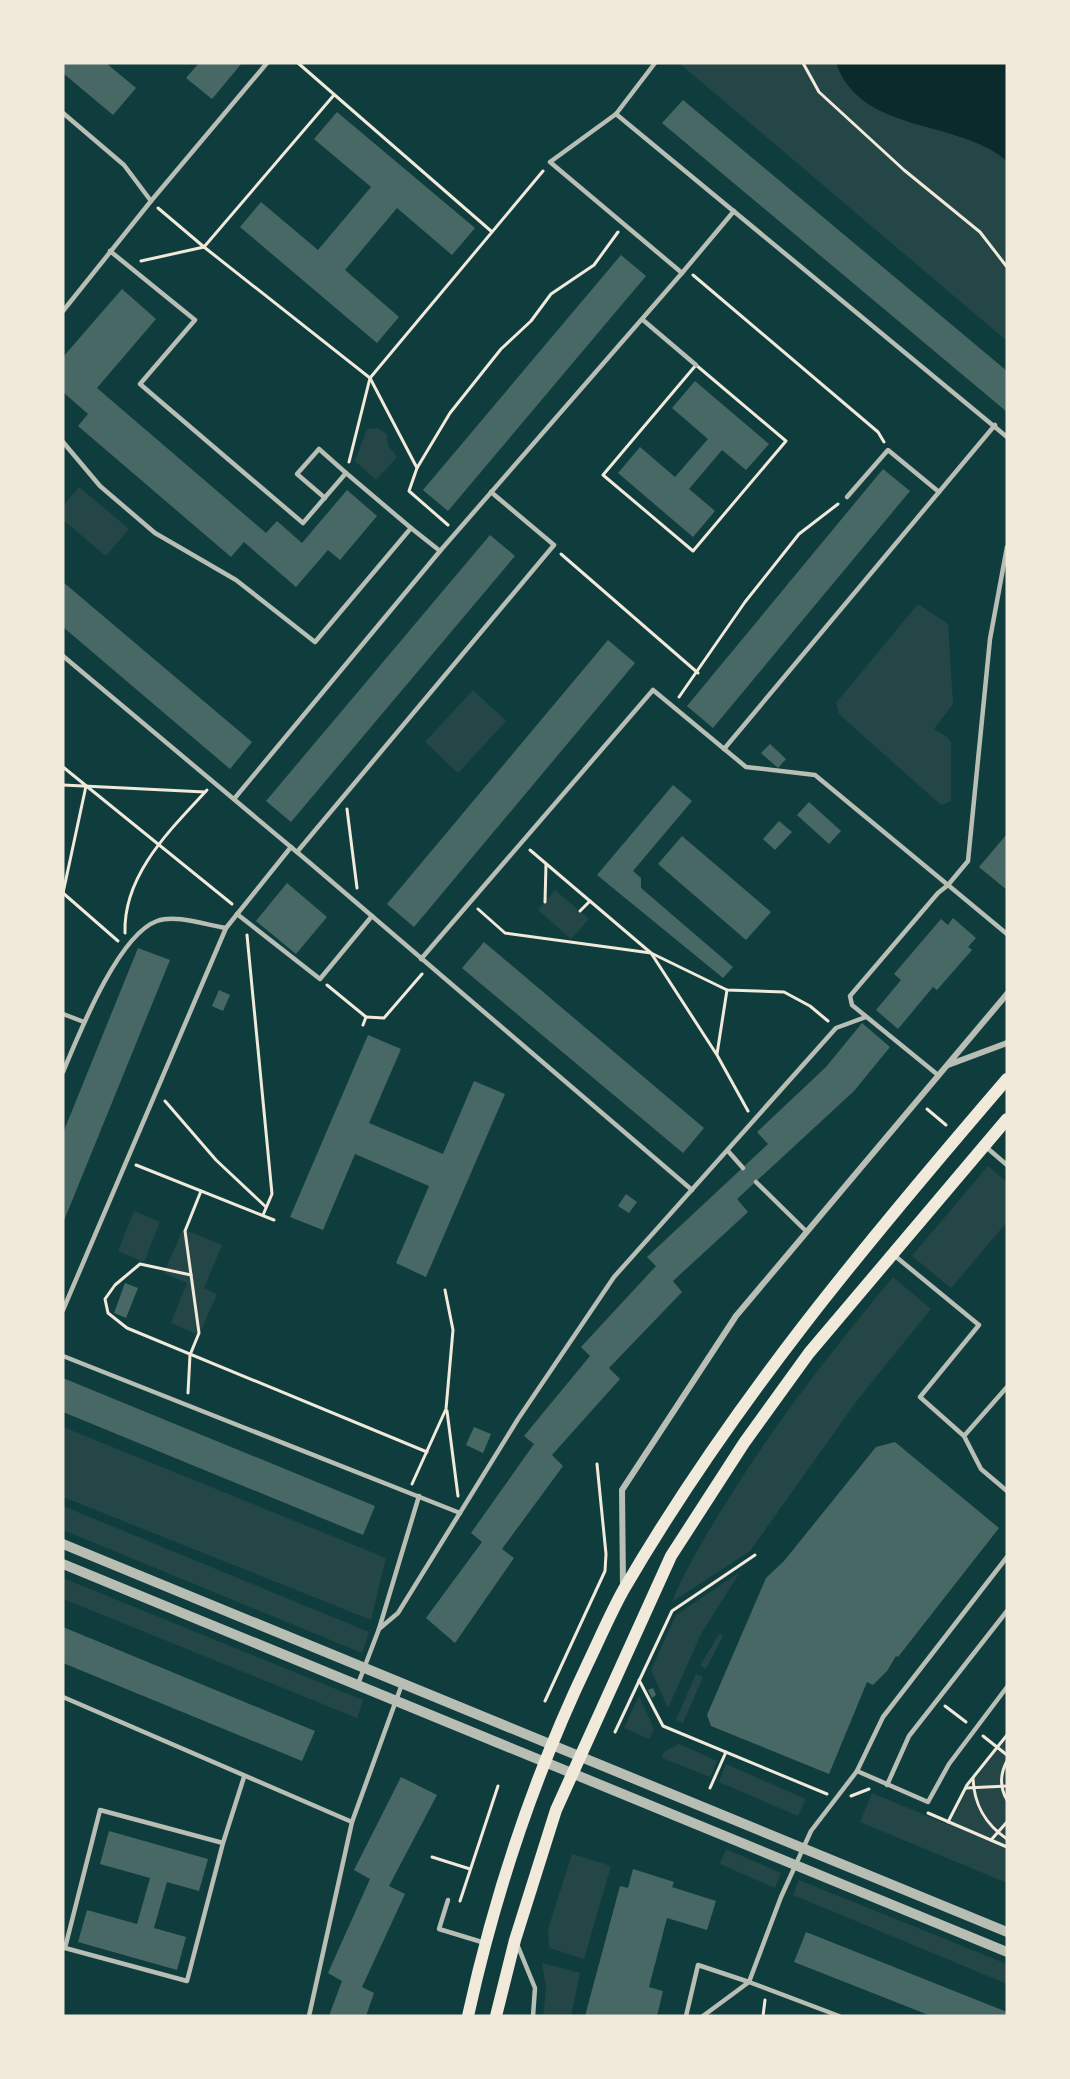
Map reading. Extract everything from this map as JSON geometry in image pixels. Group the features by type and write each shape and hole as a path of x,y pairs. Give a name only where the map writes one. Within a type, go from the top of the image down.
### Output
{"main road":[{"path":"468,2016 500,1889 545,1762 623,1590 725,1429 792,1338 1007,1079"},
{"path":"496,2016 515,1940 556,1810 671,1556 744,1443 810,1353 1007,1119"}],"street":[{"path":"623,1590 622,1490 736,1316 1007,994"},
{"path":"947,1065 1007,1043"},
{"path":"63,1544 1007,1932"},
{"path":"63,1564 1007,1952"}],"lane":[{"path":"63,311 151,201 267,63"},
{"path":"655,63 616,114 550,162 682,273"},
{"path":"63,113 124,165 151,201"},
{"path":"616,114 1007,437"},
{"path":"234,799 491,492 643,320 735,211"},
{"path":"110,251 195,320 140,384 303,523 346,473"},
{"path":"643,320 696,365"},
{"path":"724,749 995,425"},
{"path":"63,442 100,486 155,533 236,580 315,642 411,528"},
{"path":"325,498 297,474 319,449 440,552"},
{"path":"847,497 888,450 939,492"},
{"path":"297,852 554,545 491,492"},
{"path":"938,1076 852,1005 850,996 968,861 990,639 1007,547"},
{"path":"63,656 297,852 692,1190"},
{"path":"421,959 652,690 746,767 815,775 1007,934"},
{"path":"63,1310 226,928 291,847"},
{"path":"237,914 320,979 372,916"},
{"path":"63,1072 84,1022 126,947 138,931 158,920 179,920 226,928"},
{"path":"63,1014 84,1022"},
{"path":"379,1629 398,1613 518,1419 614,1277 836,1028 866,1017"},
{"path":"984,1146 1007,1165"},
{"path":"728,1151 743,1168"},
{"path":"756,1182 807,1232"},
{"path":"893,1254 979,1325 920,1397 964,1436 981,1469 1007,1491"},
{"path":"63,1356 460,1513"},
{"path":"964,1436 1007,1387"},
{"path":"358,1686 379,1629 419,1496"},
{"path":"703,2016 749,1982 795,1865 822,1813 857,1771 883,1717 1007,1557"},
{"path":"887,1785 909,1736 1007,1611"},
{"path":"309,2016 352,1822 402,1683"},
{"path":"857,1771 928,1802 949,1764 1007,1687"},
{"path":"63,1697 352,1822"},
{"path":"223,1843 100,1810 65,1948 187,1981 223,1843 244,1777"},
{"path":"448,1900 439,1929 485,1942"},
{"path":"515,1940 535,1988 533,2016"},
{"path":"686,2016 698,1965 839,2016"}],"path":[{"path":"298,63 492,231"},
{"path":"803,63 819,92 904,170 980,232 1007,267"},
{"path":"126,265 204,247 334,94"},
{"path":"346,473 370,378 550,162"},
{"path":"151,201 204,247 370,378 417,468"},
{"path":"457,532 409,491 417,468 450,412 501,349 531,321 551,294 594,265 625,223"},
{"path":"682,273 693,276 879,432 888,450"},
{"path":"696,365 786,441 693,551 603,475 696,365"},
{"path":"672,705 698,674 745,602 800,534 847,497"},
{"path":"554,545 568,561 698,674"},
{"path":"63,767 234,906 237,914"},
{"path":"126,947 127,900 158,844 214,783"},
{"path":"63,785 205,792"},
{"path":"86,786 63,893 126,947"},
{"path":"345,795 359,905"},
{"path":"521,843 651,953 728,990 784,992 810,1006 836,1028"},
{"path":"545,902 546,864"},
{"path":"580,911 590,901"},
{"path":"472,904 506,933 651,953 717,1055 753,1120"},
{"path":"247,938 272,1194 263,1215"},
{"path":"320,979 366,1017 384,1018 429,966"},
{"path":"717,1055 728,990"},
{"path":"363,1025 366,1017"},
{"path":"156,1091 216,1160 267,1207"},
{"path":"125,1161 274,1220"},
{"path":"187,1405 190,1355 199,1333 185,1231 201,1191"},
{"path":"191,1275 140,1264 116,1285 105,1299 108,1312 127,1328 427,1452"},
{"path":"445,1290 453,1330 446,1409 460,1513"},
{"path":"409,1492 446,1409"},
{"path":"545,1701 605,1571 606,1554 597,1464"},
{"path":"615,1732 672,1611 755,1555"},
{"path":"639,1680 663,1726 831,1795"},
{"path":"943,1704 966,1723"},
{"path":"981,1735 1007,1755"},
{"path":"1007,1735 973,1777 948,1822 1007,1847"},
{"path":"710,1788 726,1752"},
{"path":"1007,1761 1001,1776 1007,1800"},
{"path":"973,1777 981,1812 998,1833 1007,1839"},
{"path":"459,1903 498,1786"},
{"path":"966,1788 1007,1786"},
{"path":"991,1840 1007,1822"},
{"path":"432,1857 470,1869"},
{"path":"763,2016 762,2010 768,1990"}],"shaded area":[{"path":"679,63 1007,63 1007,341"},
{"path":"836,63 1007,63 1007,161 986,147 912,123 866,103 848,86"},
{"path":"377,428 387,434 388,445 397,457 376,480 355,461 367,429"},
{"path":"79,487 129,529 106,556 63,520 63,506"},
{"path":"918,604 948,624 953,704 934,729 947,737 951,743 951,801 941,805 839,714 836,703"},
{"path":"473,690 506,721 458,773 425,742"},
{"path":"555,890 589,919 571,939 538,910"},
{"path":"988,1166 1007,1182 1007,1222 951,1288 912,1256"},
{"path":"134,1211 160,1222 144,1262 118,1251"},
{"path":"183,1229 222,1245 204,1288 217,1294 199,1335 171,1323 187,1283 164,1273"},
{"path":"893,1277 931,1309 859,1398 750,1551 672,1602 706,1536 767,1440 828,1357"},
{"path":"63,1427 386,1558 371,1620 63,1497"},
{"path":"63,1506 369,1632 362,1653 63,1530"},
{"path":"740,1572 701,1634 668,1708 651,1670 676,1615"},
{"path":"63,1578 363,1700 357,1718 63,1599"},
{"path":"719,1634 723,1636 706,1669 700,1666"},
{"path":"696,1674 703,1677 683,1723 676,1720"},
{"path":"639,1696 654,1729 649,1739 624,1728"},
{"path":"1007,1737 1007,1883 860,1822 872,1793 949,1825 969,1785"},
{"path":"679,1744 717,1761 710,1777 662,1758 664,1752"},
{"path":"726,1764 806,1799 798,1816 719,1782"},
{"path":"726,1849 781,1873 775,1888 720,1864"},
{"path":"572,1854 611,1866 584,1959 549,1948 548,1929"},
{"path":"799,1880 1007,1964 1007,1984 793,1895"},
{"path":"542,1963 580,1973 571,2016 543,2016 546,1988"}],"building":[{"path":"63,63 106,63 136,88 113,115 63,73"},
{"path":"199,63 242,63 212,99 186,78"},
{"path":"683,100 1007,371 1007,412 662,123"},
{"path":"337,112 475,228 452,255 397,208 345,270 399,317 377,343 240,227 261,202 318,250 371,187 314,139"},
{"path":"621,255 646,276 448,511 423,490"},
{"path":"122,289 156,319 97,388 266,533 277,521 302,543 347,490 377,516 340,560 328,550 296,587 244,542 231,557 78,426 88,414 63,392 63,357"},
{"path":"695,381 769,444 746,470 722,450 689,489 715,511 693,537 618,473 640,447 675,477 708,439 672,408"},
{"path":"883,469 910,491 713,728 687,706"},
{"path":"490,535 515,556 291,822 266,801"},
{"path":"63,582 252,742 230,769 63,627"},
{"path":"608,640 635,663 414,927 387,904"},
{"path":"770,744 786,759 778,768 761,753"},
{"path":"673,785 692,801 633,871 641,878 641,888 733,967 723,978 597,875"},
{"path":"809,802 841,831 829,844 797,815"},
{"path":"779,821 792,832 775,850 763,839"},
{"path":"1007,834 1007,890 979,867"},
{"path":"682,836 771,912 746,940 658,864"},
{"path":"287,883 327,917 296,954 256,921"},
{"path":"953,918 976,938 968,947 972,950 937,990 933,987 898,1029 876,1010 901,980 894,974 941,919 948,925"},
{"path":"484,942 704,1128 683,1153 462,968"},
{"path":"138,948 170,960 63,1223 63,1133"},
{"path":"219,990 230,995 223,1011 212,1006"},
{"path":"862,1023 890,1047 854,1091 737,1199 748,1212 673,1281 682,1292 609,1368 620,1379 552,1455 563,1466 502,1549 514,1558 455,1643 426,1618 482,1542 471,1533 534,1444 524,1436 590,1356 581,1347 656,1266 647,1257 768,1144 757,1132 826,1067"},
{"path":"368,1035 401,1049 369,1123 443,1154 474,1081 505,1094 426,1277 396,1263 429,1186 355,1154 323,1230 290,1217"},
{"path":"626,1194 637,1202 629,1213 618,1206"},
{"path":"125,1283 138,1288 126,1318 114,1313"},
{"path":"63,1378 375,1506 363,1535 63,1412"},
{"path":"474,1427 491,1434 483,1453 466,1445"},
{"path":"895,1442 999,1528 898,1657 896,1656 887,1671 873,1685 867,1682 829,1774 711,1726 707,1715 766,1578 784,1561 876,1447"},
{"path":"63,1627 315,1731 302,1761 63,1663"},
{"path":"653,1688 656,1695 652,1698 648,1690"},
{"path":"401,1777 437,1795 389,1886 405,1894 362,1987 374,1993 366,2016 329,2016 342,1981 328,1973 370,1879 354,1870"},
{"path":"109,1831 208,1859 199,1891 167,1882 154,1928 186,1937 177,1970 78,1942 87,1910 137,1924 150,1878 100,1864"},
{"path":"633,1869 674,1882 672,1887 716,1901 707,1930 667,1918 649,1987 663,1991 657,2016 585,2016 620,1886 628,1888"},
{"path":"806,1932 1007,2012 1007,2016 931,2016 794,1962"}]}
